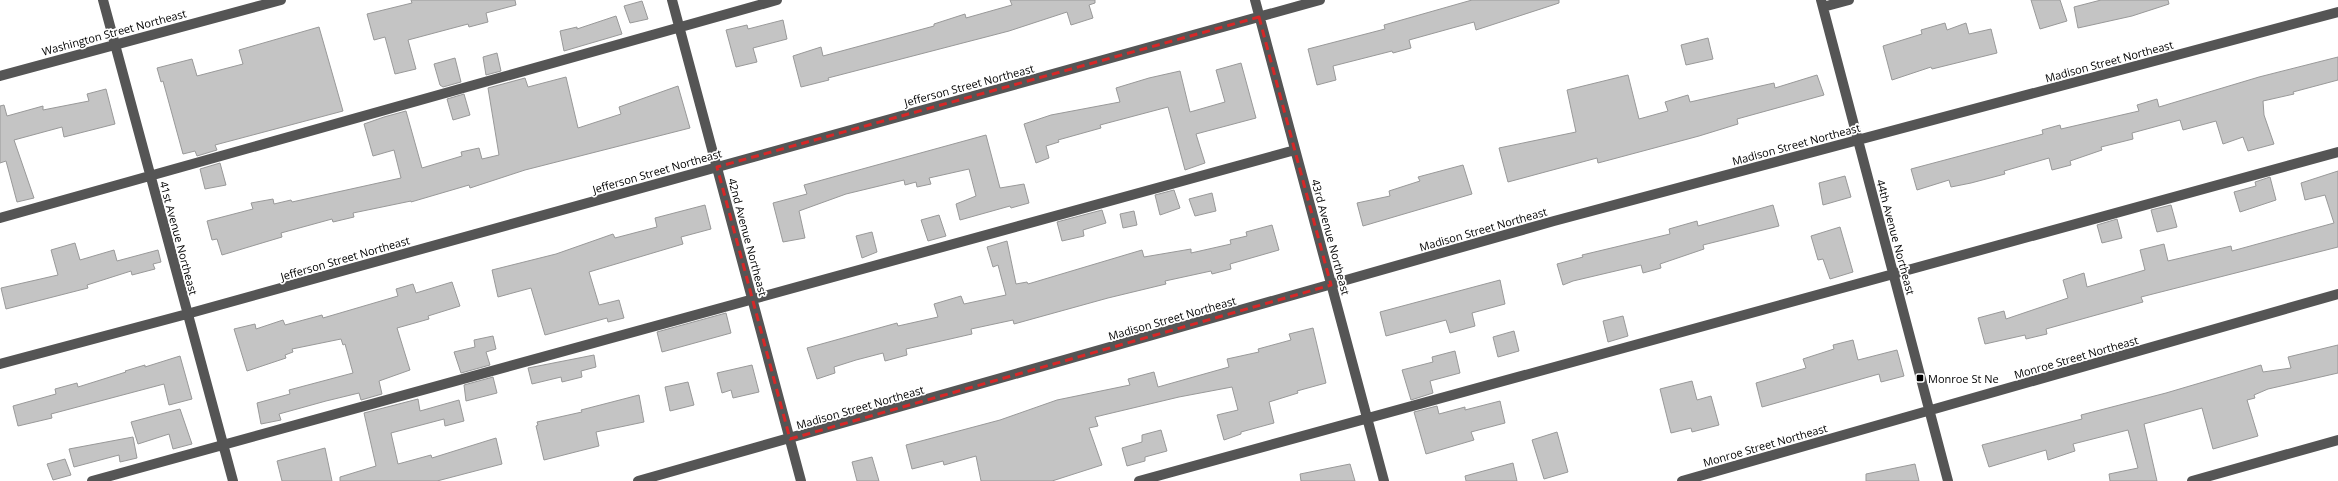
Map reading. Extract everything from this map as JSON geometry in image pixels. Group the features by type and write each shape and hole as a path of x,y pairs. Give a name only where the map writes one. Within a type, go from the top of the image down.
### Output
{"street":[{"name":"41st Avenue Northeast","path":"103,0 233,481"},
{"name":"Washington Street Northeast","path":"0,76 281,0"},
{"name":"42nd Avenue Northeast","path":"672,0 801,481"},
{"path":"0,218 150,177 679,26 777,0"},
{"name":"43rd Avenue Northeast","path":"1255,0 1384,481"},
{"name":"Jefferson Street Northeast","path":"0,364 187,314 1320,0"},
{"path":"1822,4 1849,0"},
{"name":"44th Avenue Northeast","path":"1822,4 1948,481"},
{"name":"Madison Street Northeast","path":"638,481 1554,221 2338,12"},
{"path":"92,481 1295,150"},
{"path":"1139,481 2338,152"},
{"name":"Monroe Street Northeast","path":"1682,481 1930,412 2338,294"},
{"path":"2192,481 2338,440"}],"highlighted area":[{"path":"1259,17 1331,285 790,439 717,167"}],"building":[{"path":"411,0 515,0 516,5 486,13 488,22 469,27 468,24 408,40 416,69 395,74 385,37 374,40 367,14 412,3"},
{"path":"1010,0 1095,0 1095,3 1089,5 1093,18 1071,25 1067,12 1009,31 828,78 829,80 801,87 793,56 821,47 823,56 934,26 934,24 965,14 966,18 1012,5"},
{"path":"1472,0 1559,0 1559,3 1476,30 1474,22 1409,40 1411,48 1393,53 1392,51 1333,66 1336,80 1317,85 1308,49 1385,29 1384,25"},
{"path":"2031,0 2060,0 2067,21 2040,29"},
{"path":"2101,0 2168,0 2169,4 2132,16 2078,28 2074,7"},
{"path":"642,1 648,19 630,23 624,6"},
{"path":"616,16 622,34 564,51 560,31 577,27 577,29"},
{"path":"783,20 787,39 753,48 757,62 736,67 726,30 747,25 748,29"},
{"path":"1945,23 1947,30 1966,23 1969,34 1991,29 1997,53 1932,69 1931,67 1892,80 1883,46 1922,34 1921,30"},
{"path":"319,27 343,111 215,145 217,150 197,156 195,151 183,154 163,81 161,82 157,68 192,59 197,76 243,64 239,50"},
{"path":"1708,38 1713,59 1686,65 1681,45"},
{"path":"497,53 501,71 486,75 483,57"},
{"path":"2338,57 2338,80 2293,92 2294,94 2263,101 2264,115 2274,144 2248,151 2243,137 2223,144 2216,121 2183,130 2180,120 2132,133 2133,139 2101,147 2102,150 2070,161 2071,165 2052,170 2049,158 2004,171 2005,174 1971,183 1951,187 1949,180 1917,190 1911,169 2043,134 2042,130 2060,125 2061,129 2139,111 2137,105 2157,99 2159,107 2259,77"},
{"path":"455,58 461,82 443,87 440,85 434,64"},
{"path":"1241,63 1256,118 1196,134 1205,163 1185,170 1168,107 1100,125 1101,128 1058,140 1059,142 1046,146 1049,158 1036,163 1024,124 1051,115 1120,102 1116,88 1180,71 1190,112 1225,102 1216,70"},
{"path":"1628,75 1639,119 1668,111 1665,102 1688,95 1690,102 1774,83 1775,88 1817,75 1824,95 1737,119 1738,124 1699,136 1598,163 1597,158 1508,182 1499,148 1576,132 1567,90"},
{"path":"566,77 578,128 621,114 619,107 678,86 690,128 525,170 470,188 469,185 411,202 353,213 354,217 333,222 332,219 281,233 282,237 222,255 217,239 212,240 207,221 253,209 251,203 273,199 274,204 291,200 292,202 401,178 394,150 373,156 364,124 384,117 406,111 422,168 462,156 461,152 479,148 482,159 499,155 488,88 525,78 528,87"},
{"path":"106,89 115,124 64,137 62,127 14,140 34,198 17,202 6,161 0,163 0,106 4,105 7,116 43,106 43,110 89,101 87,94"},
{"path":"464,94 470,115 453,120 447,99"},
{"path":"986,135 1000,188 1024,184 1029,203 1011,208 1010,206 960,220 956,204 976,196 969,169 929,178 931,184 917,187 916,182 905,185 904,180 846,194 799,211 805,238 783,242 773,203 807,194 804,185"},
{"path":"220,163 226,185 205,189 200,169"},
{"path":"1463,165 1472,194 1363,226 1357,203 1390,196 1389,191 1420,181 1418,177"},
{"path":"2338,171 2338,247 2141,297 2143,302 2046,329 2047,334 2026,339 2025,335 1985,344 1978,318 2004,311 2006,319 2068,298 2063,280 2084,273 2087,287 2145,270 2140,250 2164,244 2168,261 2231,246 2232,251 2334,223 2325,195 2305,200 2301,183"},
{"path":"1845,176 1851,197 1823,205 1819,183"},
{"path":"2270,177 2276,200 2240,212 2234,192 2256,186 2255,182"},
{"path":"1174,190 1180,208 1160,215 1155,195"},
{"path":"1212,193 1216,211 1195,216 1189,199"},
{"path":"705,205 711,229 681,237 683,244 589,272 599,305 619,300 624,318 608,322 607,318 545,335 531,288 498,297 492,270 556,254 613,234 615,238 657,227 655,218"},
{"path":"1773,205 1779,226 1703,245 1704,249 1660,264 1661,268 1643,273 1641,265 1573,281 1563,285 1557,264 1583,257 1582,255 1670,234 1669,229 1697,221 1698,226"},
{"path":"2171,205 2177,227 2157,232 2151,210"},
{"path":"1102,210 1106,223 1083,230 1084,236 1062,241 1057,222"},
{"path":"1134,211 1137,225 1123,228 1120,214"},
{"path":"939,215 946,236 928,241 921,220"},
{"path":"2117,219 2122,238 2102,243 2097,225"},
{"path":"1272,225 1279,250 1230,264 1231,269 1212,274 1211,271 1165,281 1166,284 1108,298 1014,324 1013,320 971,329 972,334 906,349 907,355 885,361 883,353 834,367 835,373 817,379 807,348 897,323 898,326 938,317 934,304 961,296 964,304 1006,295 998,265 993,267 987,247 1007,241 1016,284 1027,282 1028,284 1142,250 1144,257 1191,249 1191,253 1231,244 1230,240 1247,236 1246,232"},
{"path":"1840,227 1853,272 1830,279 1823,259 1818,260 1811,236"},
{"path":"872,232 877,252 862,258 856,236"},
{"path":"75,243 80,260 114,250 117,261 158,250 161,262 153,264 155,269 132,275 131,271 87,285 88,288 6,309 1,288 58,275 51,250"},
{"path":"1500,280 1505,304 1472,313 1475,326 1450,333 1446,320 1386,336 1380,312"},
{"path":"452,282 460,306 428,316 429,319 397,328 410,370 379,381 382,394 361,400 359,393 326,401 279,414 281,420 261,424 257,403 290,394 289,390 353,373 345,344 343,345 341,339 292,349 293,352 285,355 286,358 247,371 234,329 255,324 256,329 283,320 285,325 322,315 323,318 398,296 396,289 413,284 416,293"},
{"path":"726,313 731,333 662,352 657,332"},
{"path":"1623,316 1628,336 1608,342 1603,321"},
{"path":"1313,328 1326,383 1297,391 1298,393 1269,402 1274,423 1241,432 1241,434 1224,440 1217,415 1238,410 1232,387 1179,397 1095,417 1098,426 1089,428 1102,465 1052,481 981,481 976,456 944,465 943,461 912,469 906,445 1000,420 1057,400 1130,385 1128,379 1154,372 1158,387 1229,367 1227,359 1259,352 1258,349 1291,340 1289,334"},
{"path":"1514,331 1519,351 1498,357 1493,337"},
{"path":"493,336 496,349 486,352 490,365 461,373 454,352 475,347 474,340"},
{"path":"1853,340 1858,360 1897,350 1904,376 1881,382 1879,374 1762,407 1756,383 1806,368 1803,359 1834,349 1833,345"},
{"path":"2338,345 2338,373 2268,389 2254,395 2255,398 2247,400 2258,436 2213,449 2202,408 2144,424 2157,481 2110,481 2109,474 2138,468 2128,430 2073,444 2075,451 2048,460 2046,450 1989,467 1982,445 2082,419 2081,415 2166,393 2261,365 2263,372 2291,368 2288,357"},
{"path":"1455,351 1460,373 1430,381 1433,393 1411,400 1402,370 1433,362 1432,357"},
{"path":"594,355 596,367 581,371 582,377 562,382 561,377 532,384 528,368"},
{"path":"180,356 192,399 169,405 164,384 51,414 52,418 18,426 13,406 56,394 55,389 77,383 78,387 126,372 125,371 145,365 145,367"},
{"path":"752,365 759,392 733,398 731,390 722,393 717,373"},
{"path":"493,377 497,393 466,401 464,385"},
{"path":"1692,381 1697,400 1711,396 1719,425 1692,432 1691,428 1671,433 1660,389"},
{"path":"688,382 694,405 670,411 665,387"},
{"path":"639,395 644,422 596,432 599,446 544,460 536,426 538,425 537,422 582,412 581,410"},
{"path":"418,399 420,411 459,400 464,421 445,426 444,419 391,433 398,464 431,455 432,458 496,438 502,464 437,481 340,481 340,477 376,466 364,413"},
{"path":"1500,401 1505,423 1471,432 1474,440 1426,454 1414,412 1437,406 1439,414 1465,407 1465,410"},
{"path":"180,409 192,444 173,449 169,434 138,444 131,422"},
{"path":"1161,430 1167,451 1145,457 1145,461 1127,466 1122,448 1142,442 1142,435"},
{"path":"1557,432 1568,472 1544,479 1532,440"},
{"path":"133,437 137,458 120,462 119,455 74,467 69,449"},
{"path":"325,448 332,481 282,481 277,461"},
{"path":"872,457 879,481 857,481 852,462"},
{"path":"65,459 71,475 53,480 47,464"},
{"path":"1513,463 1517,481 1466,481 1465,476"},
{"path":"1350,464 1355,481 1301,481 1300,474"},
{"path":"1915,464 1919,481 1866,481 1866,474"}],"place":[{"name":"Monroe St Ne","path":"1920,378"}]}
